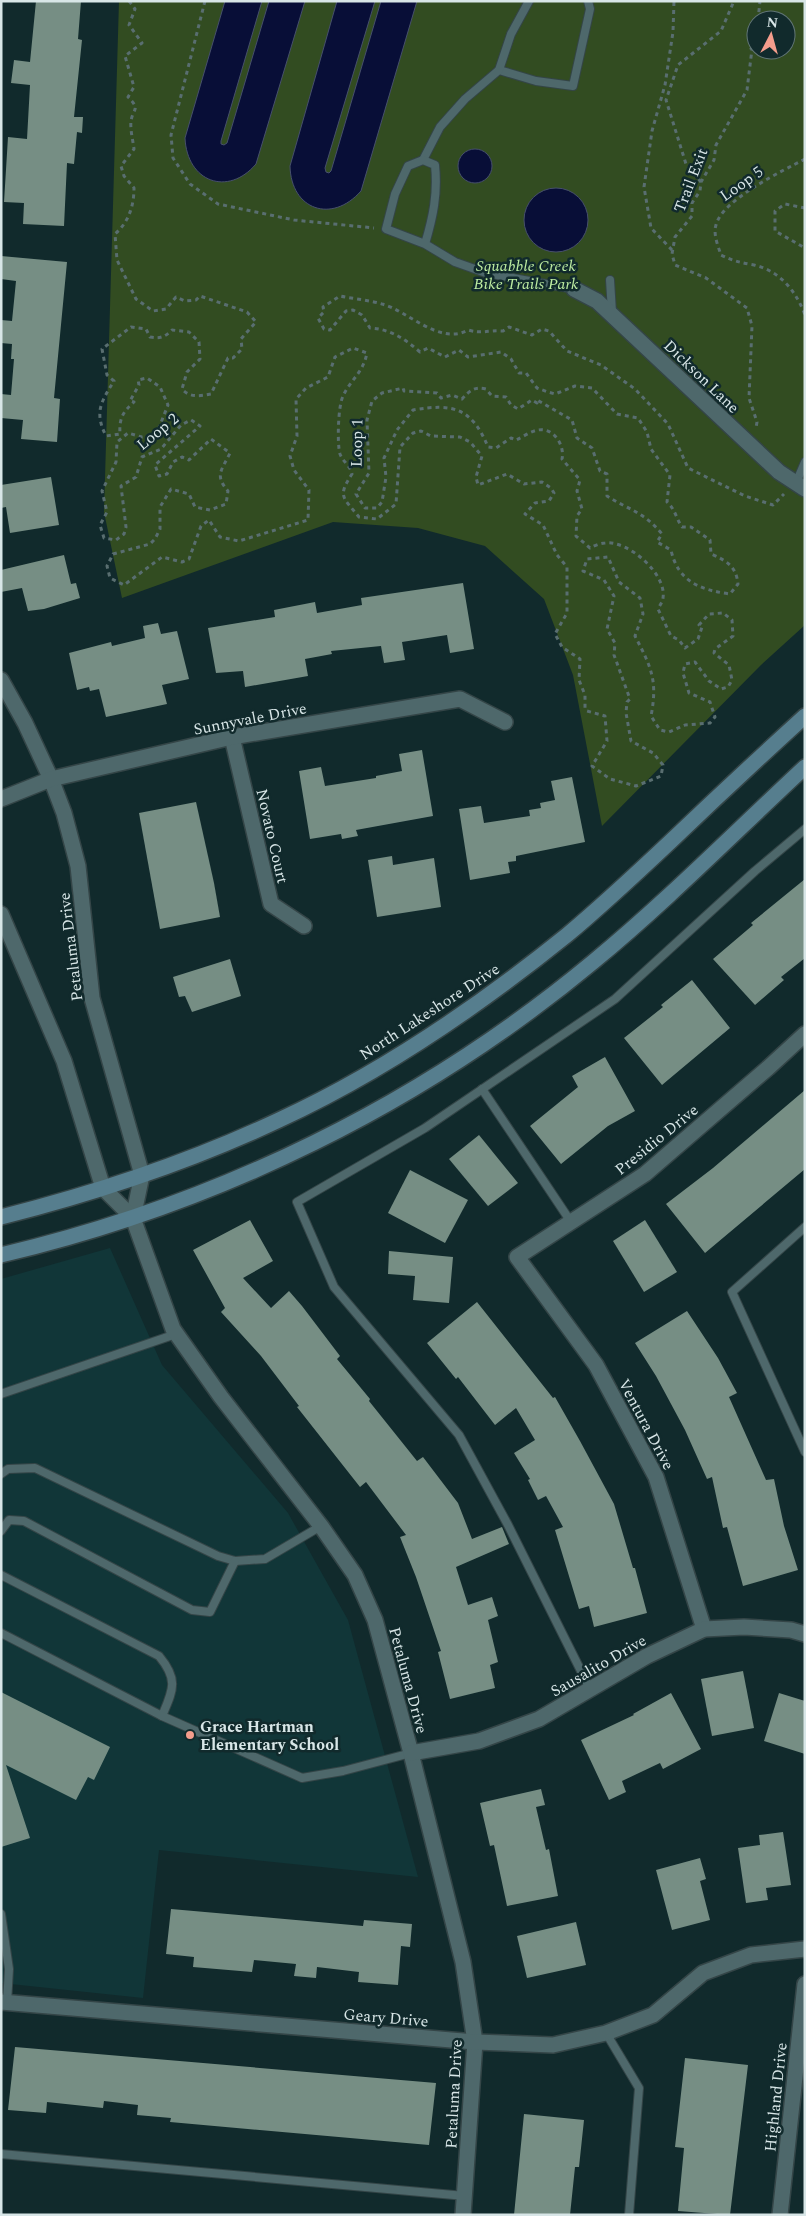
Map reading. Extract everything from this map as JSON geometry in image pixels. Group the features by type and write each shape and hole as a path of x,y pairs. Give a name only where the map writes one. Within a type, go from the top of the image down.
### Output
{"main road":[{"name":"North Lakeshore Drive","path":"1,1217 103,1188 216,1148 306,1107 423,1039 486,998 562,938 805,716"},
{"path":"1,1255 80,1235 198,1195 289,1156 382,1108 465,1056 548,998 594,961 805,767"}],"street":[{"name":"Dickson Lane","path":"574,289 597,301 612,314 752,448 779,472 800,486"},
{"name":"Petaluma Drive","path":"1,680 25,723 51,779 64,813 78,866 86,922 92,998 142,1175 133,1218"},
{"name":"Sunnyvale Drive","path":"1,799 51,779 232,737 460,699 505,722"},
{"name":"Novato Court","path":"232,737 271,904 304,926"},
{"name":"Petaluma Drive","path":"1,914 64,1061 103,1188 133,1218 176,1334 221,1397 322,1526 355,1575 375,1620 463,1962 475,2042 464,2215"},
{"name":"Presidio Drive","path":"517,1257 645,1174 805,1034"},
{"name":"Ventura Drive","path":"517,1257 596,1365 656,1477 704,1629"},
{"name":"Sausalito Drive","path":"411,1754 479,1741 539,1719 647,1656 704,1629 744,1627 791,1630 805,1634"},
{"name":"Geary Drive","path":"4,2002 475,2042 553,2046 606,2033 653,2015 703,1973 751,1955 805,1949"},
{"name":"Highland Drive","path":"780,2215 805,1984"}],"lane":[{"path":"529,1 512,34 498,70 465,99 440,127 423,160 408,166 395,194 386,229 425,244 455,262 486,273 574,289"},
{"path":"498,70 536,81 573,86 590,9 588,1"},
{"path":"423,160 435,165 437,186 434,216 425,244"},
{"path":"610,280 612,314"},
{"path":"800,486 805,462"},
{"path":"590,1690 508,1525 459,1435 334,1287 297,1202 425,1128 615,999 755,871 805,829"},
{"path":"482,1089 571,1222"},
{"path":"805,1227 732,1292 805,1452"},
{"path":"1,1394 176,1334"},
{"path":"1,1474 8,1469 35,1468 218,1556 235,1561 265,1559 322,1526"},
{"path":"1,1531 9,1520 24,1521 192,1610 210,1612 235,1561"},
{"path":"1,1575 159,1656 170,1670 174,1688 162,1716"},
{"path":"1,1633 162,1716 302,1778 343,1772 411,1754"},
{"path":"1,1914 9,1969 4,2002"},
{"path":"606,2033 639,2088 629,2215"},
{"path":"1,2154 465,2196"}],"path":[{"name":"Loop 2","path":"129,1 135,9 129,25 142,43 125,56 134,87 128,97 135,104 136,111 131,120 134,149 121,166 124,176 134,188 134,203 123,227 115,234 117,260 136,299 153,311 166,309 176,297 185,301 196,300 200,296 247,312 256,322 241,340 242,349 233,358 228,358 211,394 198,396 186,394 182,389 187,372 200,359 199,342 189,332 172,330 165,337 156,338 150,337 146,329 131,327 102,349 107,375 114,381 100,404 100,424 106,436 120,434 119,422 122,413 134,402 130,400 139,385 138,380 147,378 160,387 168,405 156,434 142,438 128,433 117,442 116,462 102,491 107,512 100,525 104,538 116,540 124,534 126,527 122,486 136,476 142,457 161,449 182,425 190,420 200,426 155,465 159,476 168,474 173,462 182,457 189,460 211,439 230,453 219,474 220,482 228,491 226,504 210,510 195,506 189,494 171,489 160,507 160,529 155,539 150,544 113,554 107,566 110,578 124,585 162,557 182,562 189,559 201,526 209,520 220,537 239,541 308,520 310,490 294,470 290,456 297,436 296,399 306,388 328,377 333,364"},
{"path":"205,1 171,134 173,158 190,184 218,204 294,220 386,229"},
{"path":"674,1 673,32 665,85 652,132 644,187 651,228 672,250 675,265 706,278 747,308 752,326 749,398 757,422 752,448"},
{"path":"701,182 686,164 666,100 678,64 721,31 734,1"},
{"name":"Trail Exit","path":"672,250 675,237 692,216 692,202 700,191 701,182 714,160 716,145 747,90 751,60"},
{"name":"Loop 5","path":"805,159 755,187 723,210 715,225 716,240 721,255 737,263 756,266 776,274 795,295 805,315"},
{"path":"805,208 785,204 775,211 774,222 775,231 805,248"},
{"name":"Loop 1","path":"333,364 335,357 353,348 367,353 364,366 342,397 338,419 340,454 351,468 352,474 343,488 343,497 359,517 378,519 396,504 400,447 412,433 421,432 431,436 460,437 470,442 482,456 476,477 478,485 507,474 524,484 542,482 551,488 554,493 549,501 535,503 526,514 544,525 557,556 567,567 567,612 555,634 562,647 580,659 579,680 586,695 585,708 587,711 605,716 607,741 592,766 610,779 636,786 661,776 663,765 653,753 631,740 626,713 626,702 630,699 614,654 615,643 607,629 614,596 604,580 583,571 587,559 608,557 619,582 640,598 644,614 635,636 652,669 654,700 651,716 660,730 670,732 685,725 710,723 716,717 710,702 689,693 683,673 685,664 695,662 709,681 721,689 728,687 732,680 729,664 714,653 715,649 733,636 732,620 723,613 709,614 698,625 702,627 698,638 685,648 679,640 671,636 658,608 663,599 662,589 654,569 629,549 606,542 590,548 576,536 577,516 582,510 577,491 580,480 562,459 564,450 557,439 547,430 538,430 516,440 511,438 496,448 488,447 479,427 463,413 438,405 413,410 396,430 384,458 386,477 382,502 377,508 365,508 356,494 369,473 367,420 372,402 382,393 403,388 404,391 437,393 441,398 452,395 462,399 471,389 481,388 486,389 492,396 506,397 510,405 518,409 532,400 537,403 537,400 572,420 577,438 592,448 600,471 607,474 607,496 626,508 637,510 654,524 662,534 657,542 671,550 673,560 687,581 709,591 730,594 738,584 736,572 725,560 711,554 710,540 691,527 682,527 676,518 675,509 667,502 670,475 651,449 647,432 638,418 617,414 592,388 575,386 555,394 537,388 526,373 518,373 511,359 501,352 468,357 459,350 445,356 428,348 420,352 408,341 383,328 370,328 362,315 353,310 346,311 330,330 324,329 318,318 324,312 323,307 340,296 384,304 437,332 460,334 468,330 480,333 490,330 503,331 509,327 532,335 542,329 549,332 568,351 601,366 635,389 668,424 688,468 745,496 773,506 800,486"}],"shaded area":[{"path":"225,1 262,1 221,141 221,144 224,145 227,143 269,1 305,1 256,164 245,174 233,180 222,182 211,180 201,174 193,165 187,153 185,138"},
{"path":"337,1 375,1 325,168 326,172 329,173 381,1 417,1 361,191 350,201 338,207 326,209 315,207 305,202 297,193 292,181 290,166"},
{"path":"475,149 482,150 487,154 491,159 491,173 487,178 482,182 475,183 468,182 463,178 459,173 458,166 459,159 463,154 468,150"},
{"path":"556,188 568,191 579,197 585,208 588,220 585,232 579,243 568,249 556,252 544,249 533,243 527,232 524,220 527,208 533,197 544,191"},
{"name":"Grace Hartman Elementary School","path":"110,1248 162,1365 288,1513 348,1620 418,1877 159,1850 143,1998 1,1983 1,1279"}],"green space":[{"name":"Squabble Creek Bike Trails Park","path":"119,1 805,1 805,625 761,665 602,826 573,675 544,599 485,546 418,528 333,522 122,598 104,512"}],"building":[{"path":"36,1 81,1 78,39 82,40 74,117 83,117 82,133 77,132 74,164 67,163 64,226 23,224 24,203 4,202 8,137 27,139 30,85 11,83 14,60 30,62"},
{"path":"1,256 67,262 54,398 60,399 57,442 21,439 23,420 1,418 1,394 11,395 14,359 11,359 12,344 1,343 1,320 12,321 16,281 1,279"},
{"path":"51,477 59,525 10,533 6,507 1,508 1,485"},
{"path":"64,555 71,584 76,583 80,598 44,609 28,611 22,588 1,592 1,570"},
{"path":"463,583 474,649 450,653 447,635 402,642 405,660 384,663 381,646 331,651 332,654 305,659 308,676 245,687 243,671 216,673 208,628 275,617 274,610 315,602 317,613 362,605 361,598"},
{"path":"158,623 161,634 177,631 189,679 162,685 167,704 106,717 99,689 90,691 89,687 77,690 69,653 111,642 112,646 145,638 143,626"},
{"path":"422,750 433,816 356,830 358,836 342,839 341,834 310,839 299,771 321,767 325,786 376,778 376,776 402,771 399,754"},
{"path":"572,777 585,842 516,856 516,861 508,862 510,873 470,880 459,809 481,806 484,823 530,816 529,810 541,808 540,803 555,800 551,781"},
{"path":"196,802 220,917 160,929 139,813"},
{"path":"392,856 393,865 434,858 441,907 377,917 368,860"},
{"path":"805,879 805,958 781,977 784,980 755,1005 713,959 753,925 751,923"},
{"path":"230,959 241,996 192,1012 185,996 179,997 173,977"},
{"path":"692,980 730,1028 662,1085 624,1038 663,1007 661,1005"},
{"path":"605,1057 635,1111 608,1126 561,1164 530,1126 578,1087 572,1076"},
{"path":"805,1090 805,1169 705,1253 666,1204 713,1168"},
{"path":"479,1135 518,1183 488,1206 449,1159"},
{"path":"410,1170 468,1200 445,1243 388,1213"},
{"path":"250,1220 273,1261 243,1278 271,1308 289,1291 340,1356 337,1359 370,1399 369,1401 417,1461 423,1457 458,1503 472,1539 502,1527 509,1544 456,1567 468,1605 492,1597 498,1616 488,1620 498,1662 490,1665 495,1688 450,1699 438,1652 441,1651 416,1577 400,1537 406,1535 366,1482 360,1487 297,1407 299,1406 261,1356 221,1312 225,1308 193,1250"},
{"path":"645,1220 677,1272 644,1292 613,1241"},
{"path":"389,1251 453,1257 449,1303 413,1300 415,1276 388,1274"},
{"path":"477,1302 553,1398 555,1397 580,1441 614,1504 633,1568 635,1568 647,1613 594,1627 589,1606 579,1609 555,1530 563,1527 546,1496 538,1500 528,1480 530,1479 514,1453 535,1440 516,1408 495,1425 458,1377 456,1379 427,1343"},
{"path":"687,1311 718,1358 737,1393 729,1397 766,1480 774,1479 784,1526 798,1570 743,1586 727,1527 723,1528 712,1477 707,1479 685,1430 656,1376 635,1343"},
{"path":"743,1671 754,1728 712,1736 701,1679"},
{"path":"1,1692 110,1747 94,1780 88,1777 76,1800 6,1765 30,1838 1,1847"},
{"path":"671,1693 701,1749 663,1769 660,1763 622,1781 626,1792 609,1800 581,1740 634,1715"},
{"path":"779,1693 805,1701 805,1754 764,1741"},
{"path":"541,1789 545,1805 536,1807 546,1850 549,1849 558,1896 507,1906 494,1845 490,1846 480,1803"},
{"path":"783,1832 791,1885 766,1888 768,1900 746,1903 738,1848 760,1845 759,1835"},
{"path":"700,1858 706,1879 700,1881 710,1920 672,1930 656,1870"},
{"path":"171,1909 363,1926 364,1920 412,1924 410,1947 401,1946 398,1985 358,1982 359,1972 317,1967 316,1978 294,1976 296,1964 254,1960 252,1972 193,1967 194,1957 166,1954"},
{"path":"576,1922 586,1965 527,1978 517,1936"},
{"path":"15,2047 436,2083 429,2145 170,2122 171,2118 137,2115 138,2105 104,2101 103,2108 47,2102 46,2113 8,2110"},
{"path":"685,2058 748,2065 730,2215 678,2211 684,2148 675,2147"},
{"path":"524,2114 584,2120 579,2167 575,2167 570,2215 514,2215"}],"place":[{"name":"Grace Hartman Elementary School","path":"190,1735"}]}
